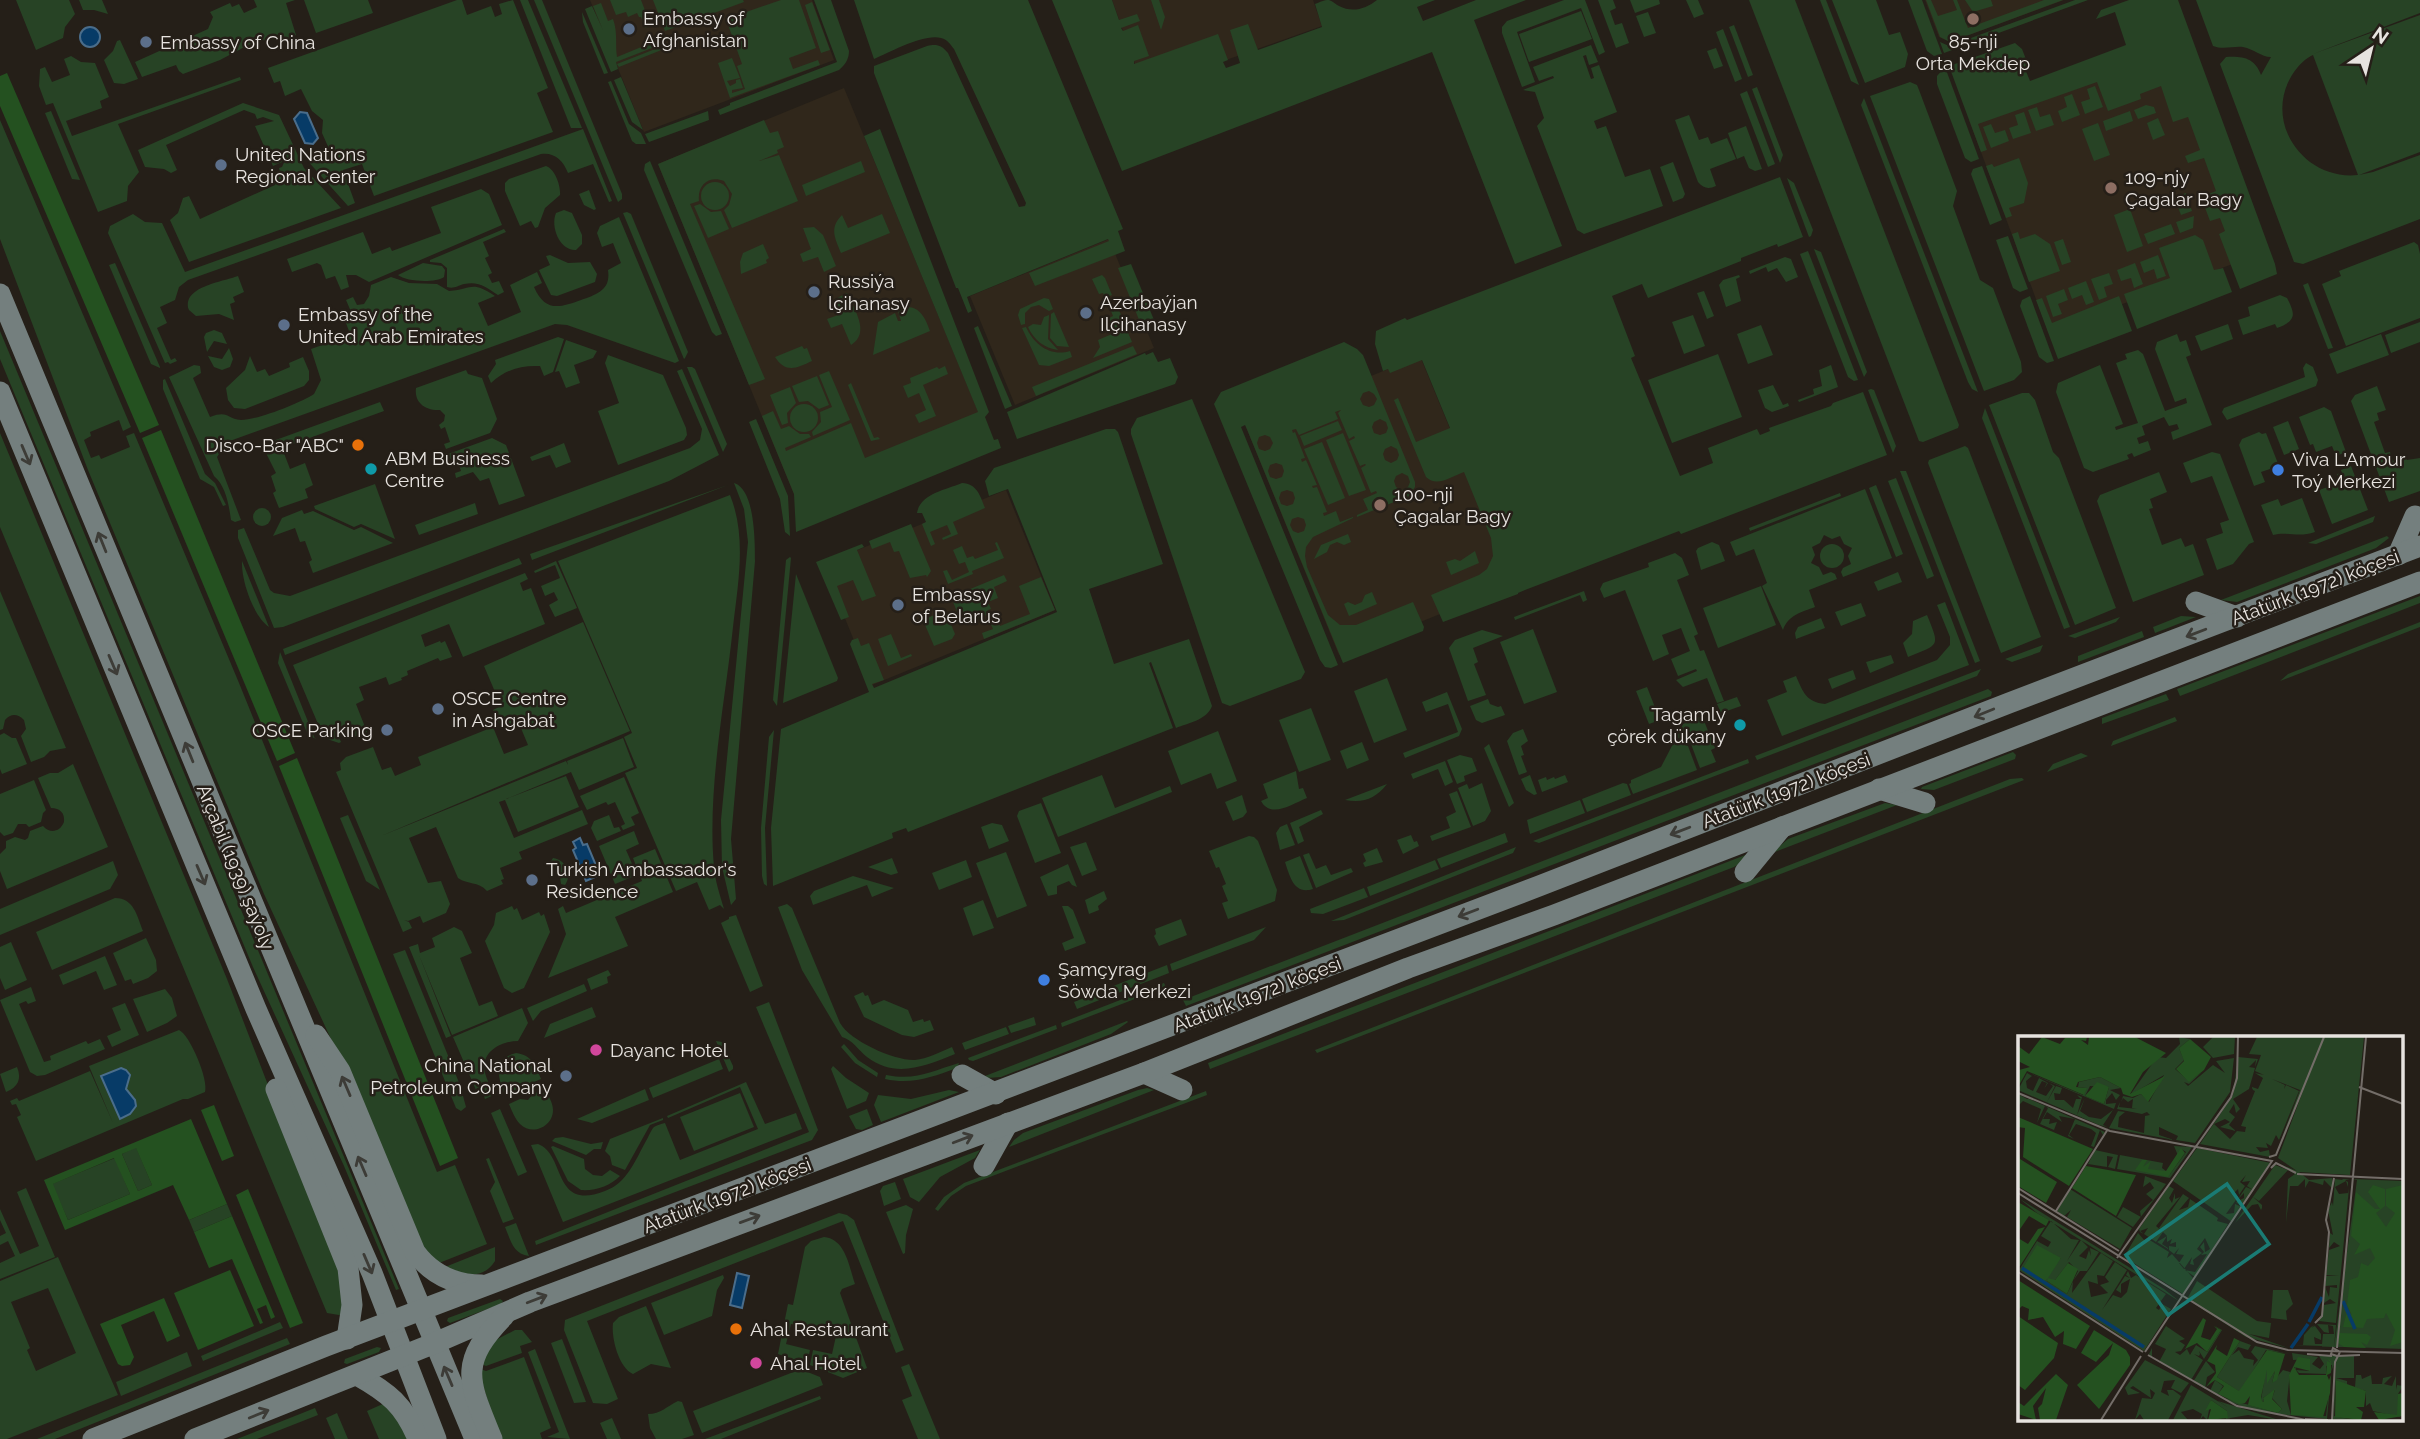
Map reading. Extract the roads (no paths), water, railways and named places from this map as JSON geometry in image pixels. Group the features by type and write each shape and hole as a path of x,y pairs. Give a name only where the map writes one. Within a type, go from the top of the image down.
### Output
{"main road":[{"name":"Arçabil (1939) şaýoly","path":"0,294 475,1439"},
{"name":"Arçabil (1939) şaýoly","path":"0,392 256,1009 372,1273 436,1439"},
{"path":"2398,555 2415,516"},
{"name":"Atatürk (1972) köçesi","path":"93,1439 389,1322 996,1094 2420,546"},
{"name":"Atatürk (1972) köçesi","path":"195,1439 509,1311 1144,1073 1408,968 2420,582"},
{"path":"2196,602 2237,617"},
{"path":"1879,789 1925,803"},
{"path":"1745,872 1782,827"},
{"path":"287,989 340,1070 415,1252 428,1268 439,1275 464,1283 488,1285"},
{"path":"256,1009 276,1088 348,1268 352,1305 347,1339"},
{"path":"1144,1073 1182,1090"},
{"path":"962,1075 996,1094"},
{"path":"984,1166 1008,1123"},
{"path":"492,1439 475,1397 470,1376 479,1345 509,1311"},
{"path":"357,1374 390,1395 403,1409 418,1439"}],"water":[{"path":"90,27 97,30 100,37 97,44 90,47 83,44 80,37 83,30"},
{"path":"300,112 307,113 318,138 313,144 305,143 294,119"},
{"path":"580,838 583,845 587,844 600,875 586,881 573,850 576,848 573,842"},
{"path":"121,1068 130,1075 126,1089 135,1100 136,1106 130,1114 120,1119 101,1076"},
{"path":"737,1273 749,1276 742,1308 730,1305"}],"place":[{"name":"85-nji Orta Mekdep","path":"1973,19"},
{"name":"Embassy of Afghanistan","path":"629,29"},
{"name":"Embassy of China","path":"146,42"},
{"name":"United Nations Regional Center","path":"221,165"},
{"name":"109-njy Çagalar Bagy","path":"2111,188"},
{"name":"Russiýa lçihanasy","path":"814,292"},
{"name":"Azerbaýjan Ilçihanasy","path":"1086,313"},
{"name":"Embassy of the United Arab Emirates","path":"284,325"},
{"name":"Disco-Bar \"ABC\"","path":"358,445"},
{"name":"ABM Business Centre","path":"371,469"},
{"name":"Viva L'Amour Toý Merkezi","path":"2278,470"},
{"name":"100-nji Çagalar Bagy","path":"1380,505"},
{"name":"Embassy of Belarus","path":"898,605"},
{"name":"OSCE Centre in Ashgabat","path":"438,709"},
{"name":"Tagamly çörek dükany","path":"1740,725"},
{"name":"OSCE Parking","path":"387,730"},
{"name":"Turkish Ambassador's Residence","path":"532,880"},
{"name":"Şamçyrag Söwda Merkezi","path":"1044,980"},
{"name":"Dayanc Hotel","path":"596,1050"},
{"name":"China National Petroleum Company","path":"566,1076"},
{"name":"Ahal Restaurant","path":"736,1329"},
{"name":"Ahal Hotel","path":"756,1363"}]}
